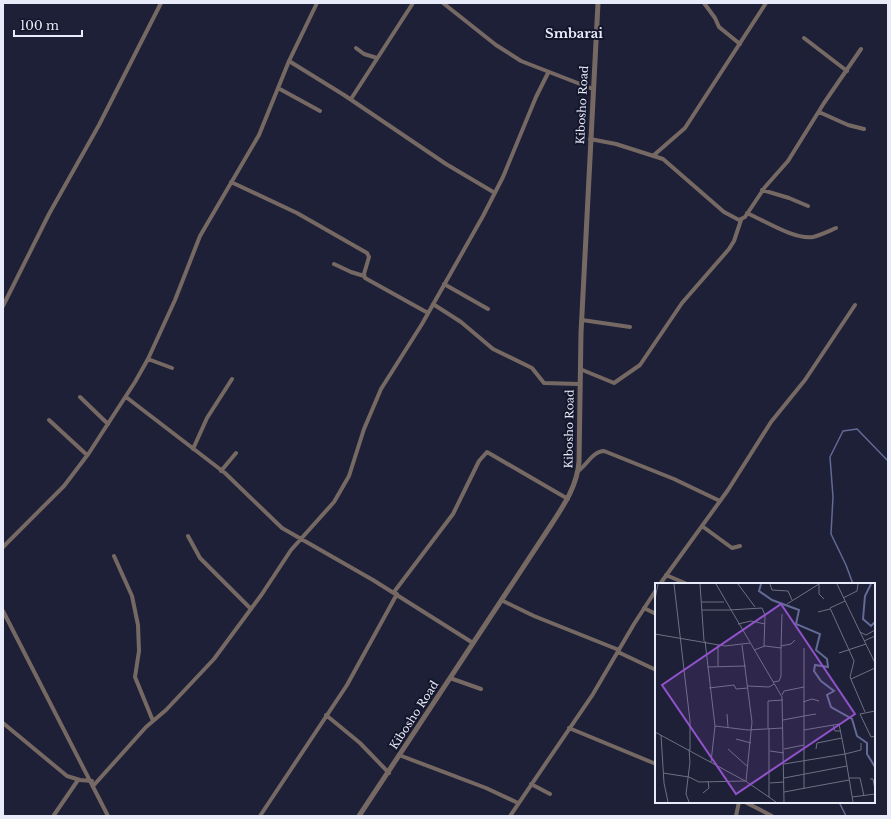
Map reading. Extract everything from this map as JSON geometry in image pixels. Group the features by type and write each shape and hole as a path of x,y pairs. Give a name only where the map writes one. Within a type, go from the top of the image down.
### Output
{"street":[{"path":"3,306 49,214 99,125 161,3"},
{"path":"3,547 53,499 88,455 126,397 148,359 175,300 200,236 258,135 289,61 317,3"},
{"path":"351,99 414,3"},
{"path":"443,3 507,53 548,73 593,89"},
{"name":"Kibosho Road","path":"359,816 389,773 399,755 568,499 578,471 582,320 598,3"},
{"path":"704,3 715,18 719,27 740,44"},
{"path":"654,155 685,128 766,3"},
{"path":"804,38 847,71"},
{"path":"356,48 364,54 377,58"},
{"path":"580,369 614,384 640,365 682,303 729,249 734,241 741,220 762,190 788,161 861,49"},
{"path":"289,61 351,99 426,152 495,193"},
{"path":"93,783 153,721 166,710 214,659 300,539 324,514 341,490 348,476 364,429 381,389 428,313 495,193 525,127 536,97 548,73"},
{"path":"278,88 320,111"},
{"path":"819,112 848,125 864,129"},
{"path":"590,139 654,155 668,163 724,212 735,220 741,220"},
{"path":"231,182 297,213 367,253 369,257 364,276"},
{"path":"762,190 789,198 808,206"},
{"path":"747,213 789,233 805,238 814,237 836,228"},
{"path":"334,264 364,276 368,280 428,313"},
{"path":"444,284 488,309"},
{"path":"433,304 461,322 493,349 532,368 544,383 580,384"},
{"path":"661,583 720,501 771,422 806,380 855,305"},
{"path":"582,320 630,327"},
{"path":"148,359 172,368"},
{"path":"193,449 207,418 222,398 232,379"},
{"path":"80,397 108,424"},
{"path":"126,397 221,471 253,498 276,524 396,593 473,643"},
{"path":"49,420 88,455"},
{"path":"578,471 585,466 595,454 604,451 674,479 720,501"},
{"path":"221,471 236,452"},
{"path":"260,816 347,685 396,593 453,514 479,461 487,452 568,499"},
{"path":"702,526 732,548 740,546"},
{"path":"188,536 200,558 251,609"},
{"path":"114,556 132,596 138,624 139,651 135,677 153,721"},
{"path":"666,575 685,583"},
{"path":"510,816 593,694 655,592"},
{"path":"501,600 534,616 618,651 655,670"},
{"path":"644,608 655,614"},
{"path":"3,611 93,783 108,816"},
{"path":"450,678 481,689"},
{"path":"326,715 360,743 389,773"},
{"path":"3,723 67,776 93,783"},
{"path":"569,728 655,764"},
{"path":"399,755 486,788 518,803"},
{"path":"54,815 78,780"},
{"path":"531,784 550,794"},
{"path":"736,816 739,803"},
{"path":"747,803 772,816"}],"waterway":[{"path":"853,583 846,565 831,534 833,497 830,457 843,431 857,429 888,461"},
{"path":"840,803 846,816"}],"district":[{"name":"Smbarai","path":"574,33"}]}
